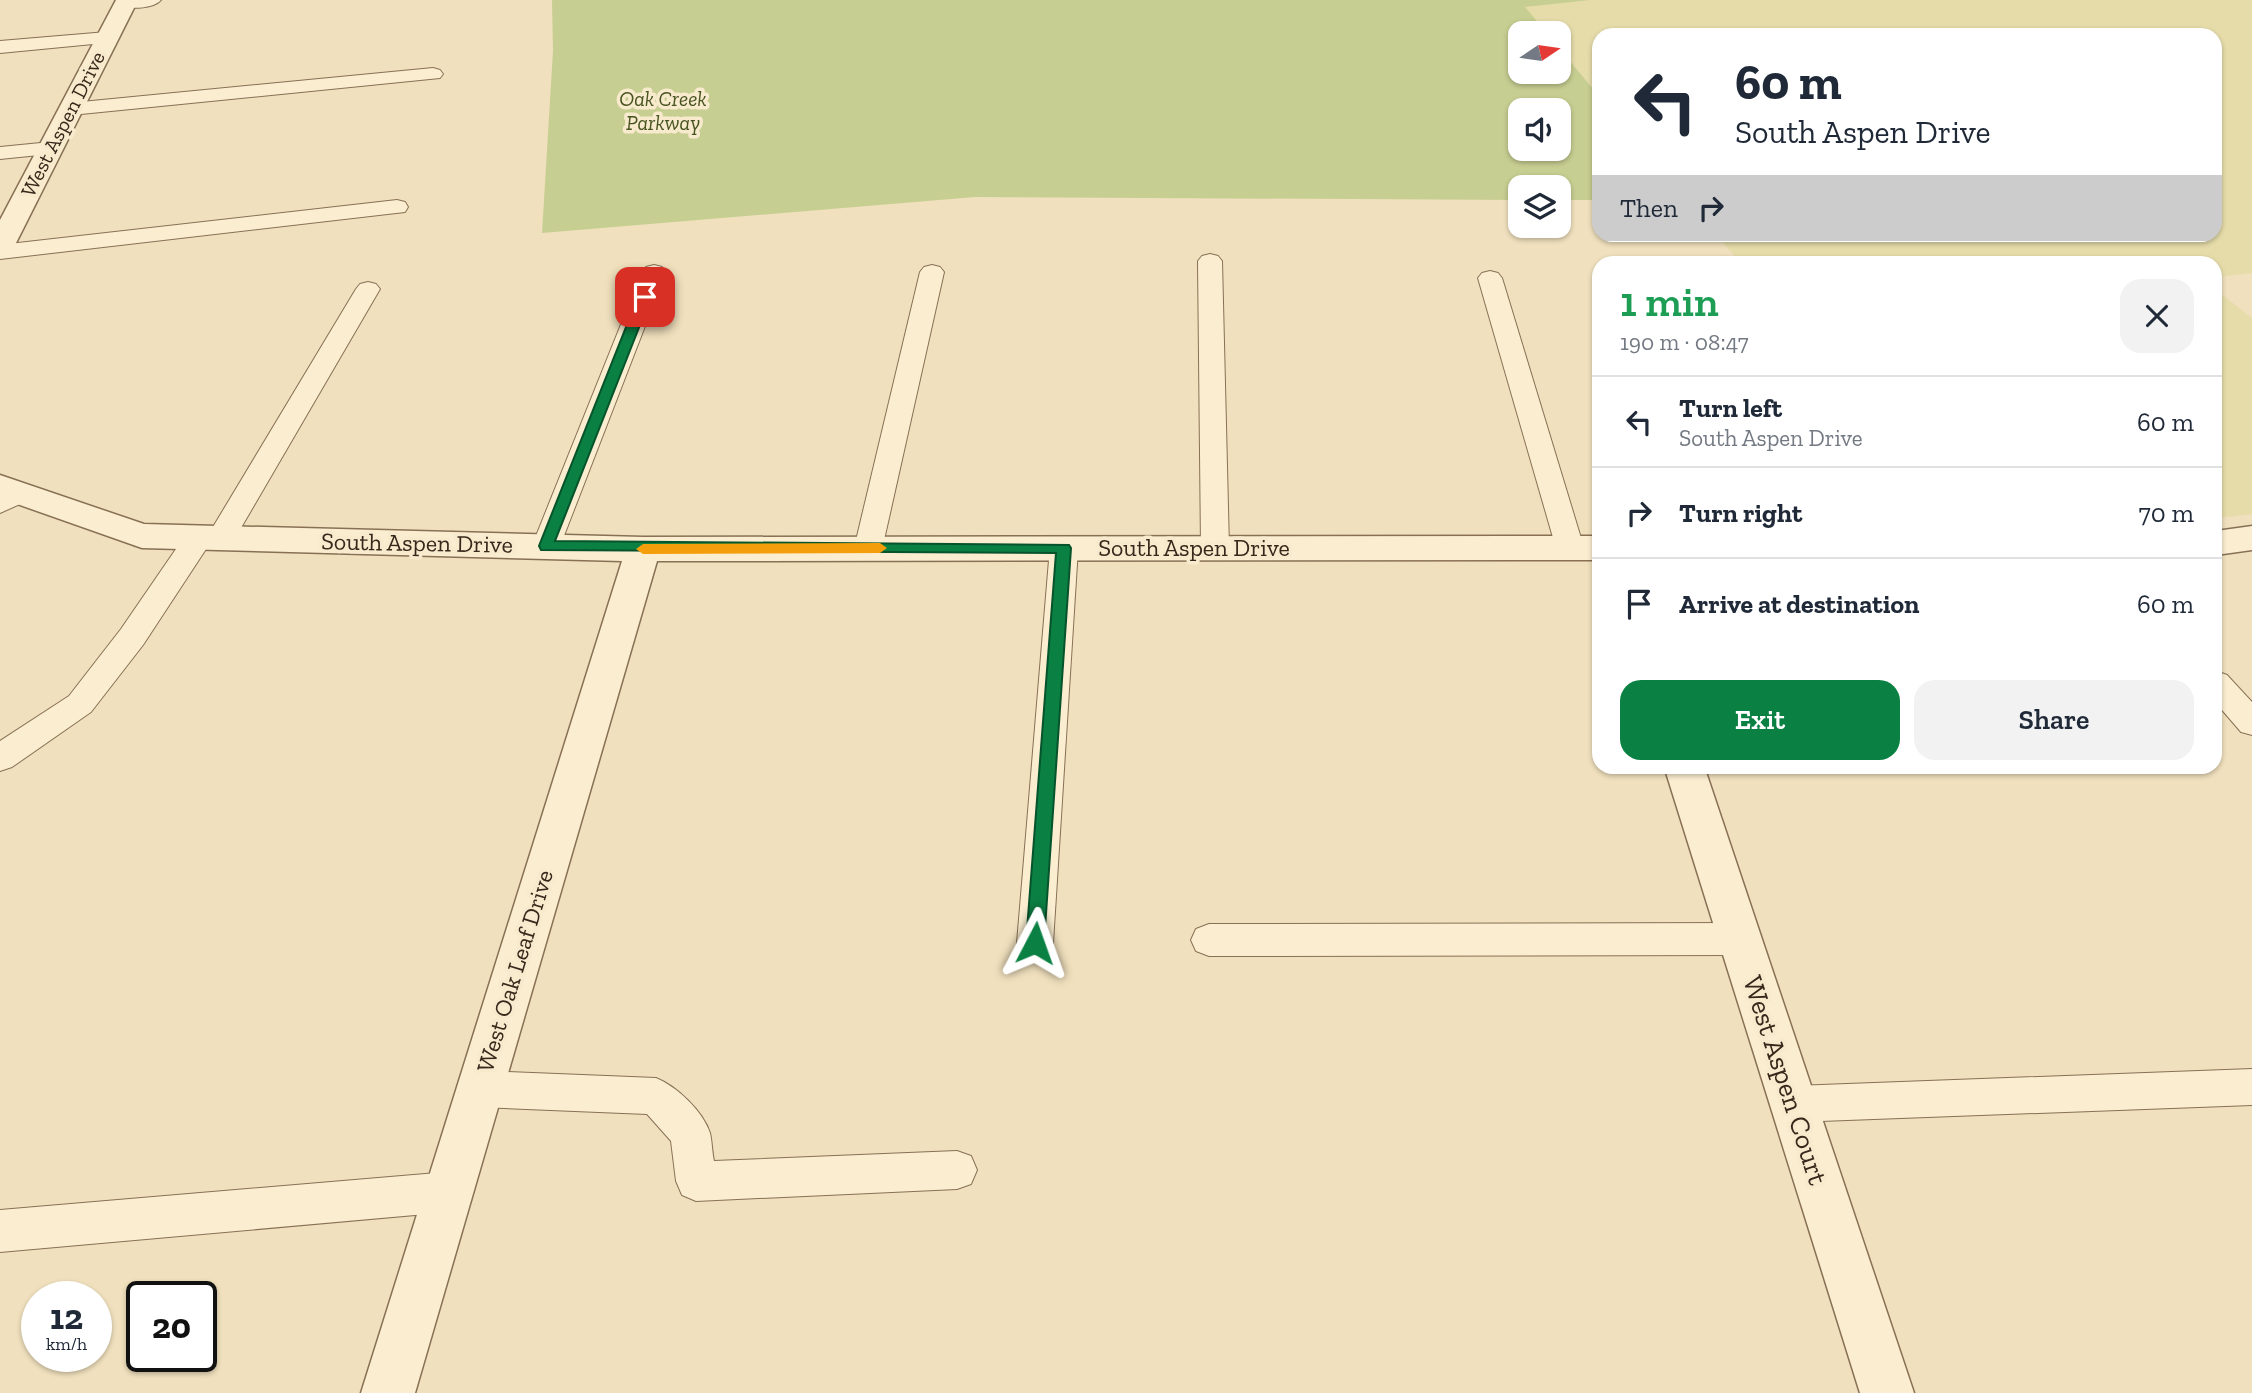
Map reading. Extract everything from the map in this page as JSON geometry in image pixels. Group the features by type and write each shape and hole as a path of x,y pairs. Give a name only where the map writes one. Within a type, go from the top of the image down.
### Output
{"street":[{"name":"West Aspen Drive","path":"0,250 126,1"},
{"name":"South Aspen Drive","path":"6,494 142,536 643,549 1585,548"},
{"path":"2222,542 2252,538"},
{"name":"West Oak Leaf Drive","path":"387,1393 643,549"},
{"name":"West Aspen Court","path":"1687,774 1887,1393"}],"lane":[{"path":"126,1 152,0"},
{"path":"0,47 107,38"},
{"path":"71,109 433,74"},
{"path":"0,153 51,148"},
{"path":"0,250 397,207"},
{"path":"1210,261 1215,548"},
{"path":"546,546 654,272"},
{"path":"868,548 932,272"},
{"path":"1490,278 1585,548"},
{"path":"0,758 80,704 210,538 368,289"},
{"path":"1035,943 1064,548"},
{"path":"2230,687 2252,723"},
{"path":"1209,940 1740,939"},
{"path":"1794,1104 2252,1087"},
{"path":"480,1089 656,1096 690,1133 696,1181 957,1170"},
{"path":"0,1231 449,1192"}],"shaded area":[{"path":"1591,0 2252,0 2252,273 2222,276 2222,256 1735,256 1722,242 2222,242 2222,28 1592,28 1592,88 1572,64 1572,21 1536,21 1524,7"},
{"path":"2222,295 2252,318 2252,514 2222,517"}],"green space":[{"name":"Oak Creek Parkway","path":"552,0 1591,0 1525,7 1537,21 1508,21 1508,84 1572,84 1572,64 1592,88 1592,200 1571,200 1571,175 1508,175 1508,200 975,197 542,233 553,51"}],"slow traffic":[{"path":"643,549 880,548"}],"route":[{"path":"645,297 546,546 643,549 1064,548 1035,943"}]}
